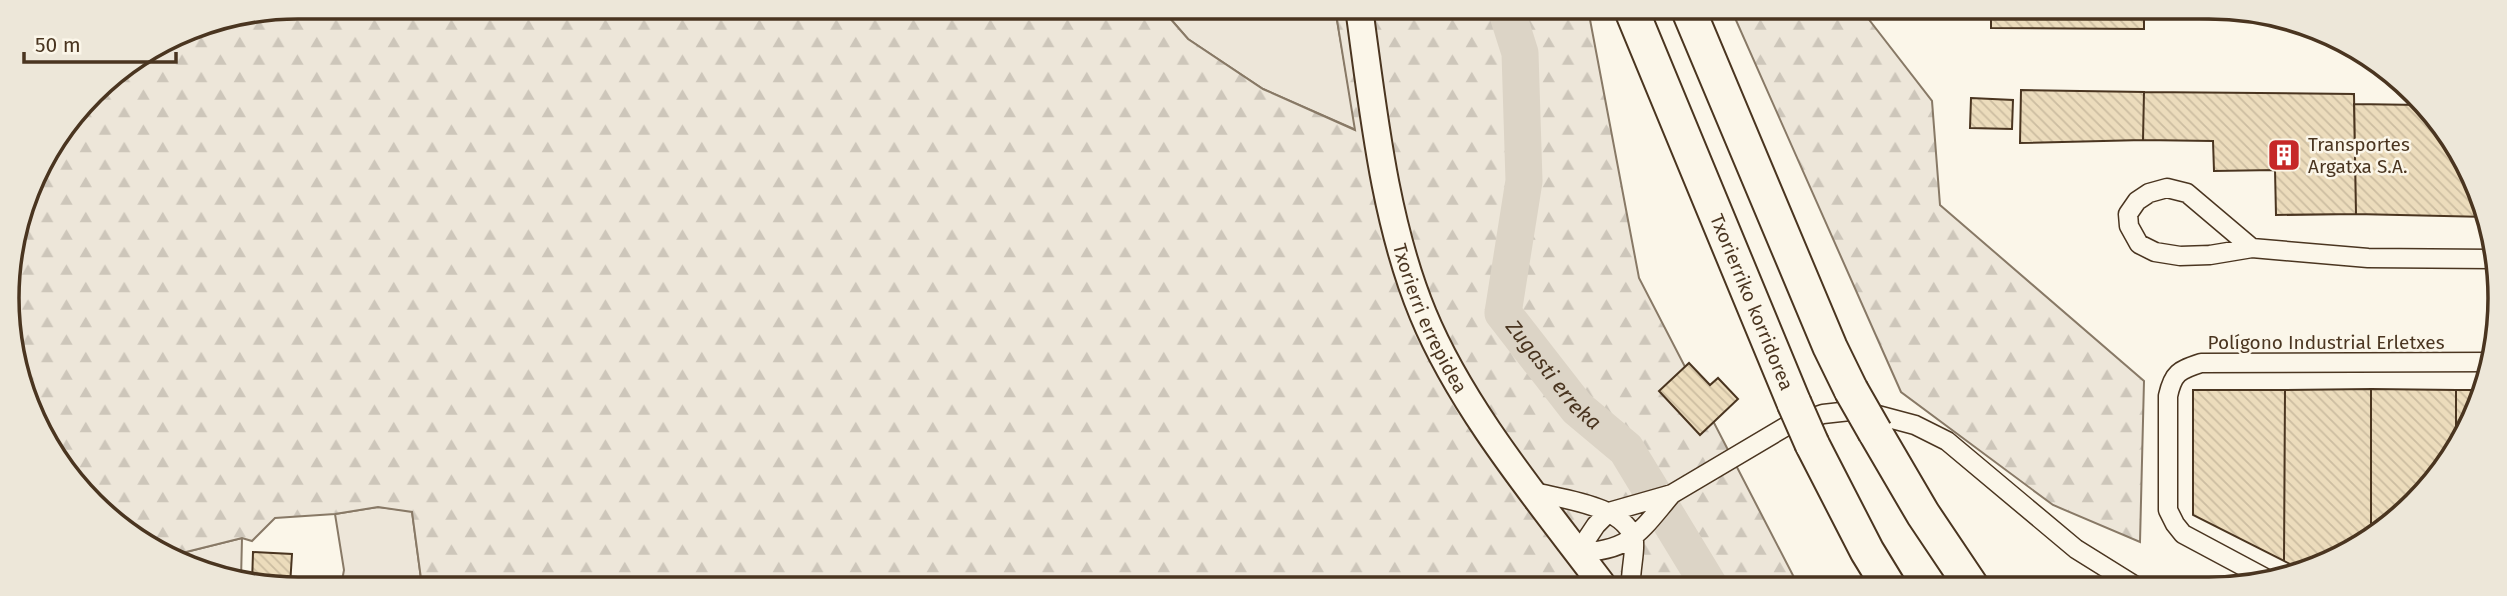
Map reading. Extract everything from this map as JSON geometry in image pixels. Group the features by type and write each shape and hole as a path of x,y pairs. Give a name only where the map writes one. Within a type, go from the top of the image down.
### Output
{"highway":[{"name":"Txorierriko korridorea","path":"1635,19 1812,444 1883,577"},
{"path":"1692,19 1830,347 1851,390 1923,514 1965,577"},
{"path":"1947,549 1976,577"}],"main road":[{"name":"Txorierri errepidea","path":"1361,19 1375,119 1395,224 1416,295 1437,344 1480,420 1597,577"}],"street":[{"path":"2252,248 2187,193 2168,188 2150,193 2137,201 2128,214 2134,237 2139,244 2155,252 2190,256 2252,248 2368,258 2484,259"},
{"name":"Polígono Industrial Erletxes","path":"2255,572 2183,534 2168,510 2168,396 2172,379 2182,369 2201,363 2480,362"},
{"path":"1578,552 1596,525 1613,510 1672,494 1780,429 1799,421 1840,412 1870,413 1915,425 1947,441 2067,542 2121,577"},
{"path":"1534,492 1613,510 1635,536 1632,577"},
{"path":"1578,552 1611,548 1635,536 1672,494"}],"green space":[{"path":"298,19 1171,19 1188,39 1263,89 1355,130 1337,19 1590,19 1639,278 1794,577 421,577 412,512 378,507 335,514 275,518 252,541 242,538 184,552 128,519 88,482 66,453 40,405 29,370 20,316 20,280 29,226 40,191 66,143 88,114 114,88 143,66 191,40 244,25"},
{"path":"1171,19 1337,19 1356,130 1263,89 1188,39"},
{"path":"1735,19 1869,19 1932,101 1940,205 2144,381 2140,542 2053,505 1901,392"},
{"path":"378,507 412,511 421,577 343,577 344,570 335,514"},
{"path":"242,538 241,570 208,562 184,552"}],"building":[{"path":"1991,19 2144,19 2144,29 1991,28"},
{"path":"2021,90 2144,92 2143,140 2020,143"},
{"name":"Transportes Argatxa S.A.","path":"2144,92 2354,94 2356,214 2276,215 2275,170 2214,171 2213,141 2143,140"},
{"path":"1971,98 2013,100 2012,129 1970,128"},
{"path":"2354,104 2410,105 2441,143 2467,191 2475,217 2356,214"},
{"path":"1689,363 1710,385 1718,378 1738,399 1700,435 1659,391"},
{"path":"2371,389 2371,525 2316,556 2291,564 2284,561 2285,390"},
{"path":"2371,389 2456,390 2456,426 2441,453 2419,482 2371,525"},
{"path":"2193,390 2285,390 2284,561 2193,515"},
{"path":"2456,390 2472,390 2467,405 2456,426"},
{"path":"253,552 292,554 291,577 252,572"}],"waterway":[{"name":"Zugasti erreka","path":"1509,19 1520,53 1524,181 1503,313 1577,408 1626,449 1704,577"}],"place":[{"name":"Transportes Argatxa S.A.","path":"2284,155"}]}
